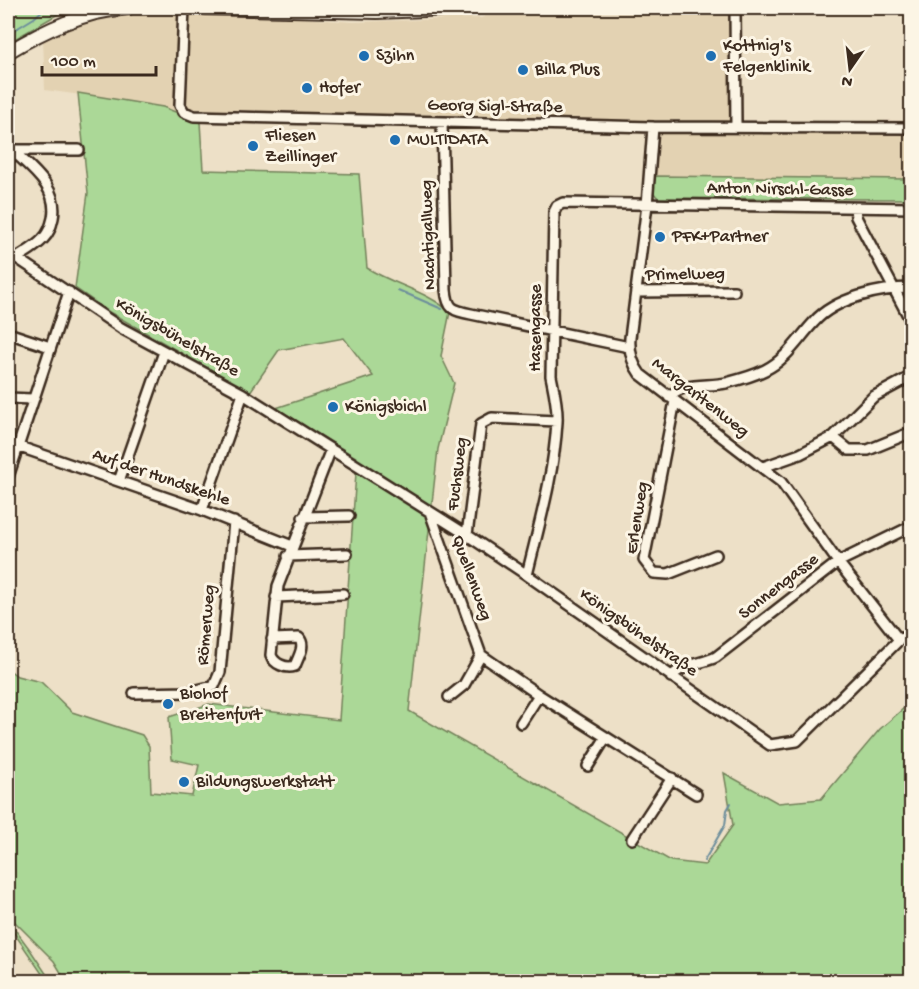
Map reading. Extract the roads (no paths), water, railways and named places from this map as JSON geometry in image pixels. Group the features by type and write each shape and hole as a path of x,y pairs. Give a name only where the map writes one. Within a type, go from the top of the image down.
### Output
{"main road":[{"path":"8,52 63,24 96,13 128,8"},
{"path":"206,8 366,12 472,8"}],"street":[{"name":"Georg Sigl-Straße","path":"184,8 180,105 188,114 653,127 912,128"},
{"path":"735,8 736,126"},
{"name":"Nachtigallweg","path":"442,122 447,302 456,311 629,347"},
{"path":"629,347 647,205 653,127"},
{"path":"10,150 79,150"},
{"path":"10,150 46,184 54,203 54,213 48,233 41,242 12,256"},
{"name":"Hasengasse","path":"527,574 551,472 557,421 551,376 554,212 557,206 563,203 647,205"},
{"name":"Anton Nirschl-Gasse","path":"647,205 912,208"},
{"path":"855,208 856,217 912,323"},
{"name":"Königsbühelstraße","path":"12,256 121,328 243,394 467,535 527,574 770,745 797,741 899,640 912,634"},
{"path":"672,399 674,391 682,388 726,383 762,372 783,358 824,313 850,299 893,288 912,288"},
{"name":"Primelweg","path":"636,292 735,291"},
{"path":"8,477 69,292"},
{"path":"8,333 50,347"},
{"name":"Margaritenweg","path":"629,347 640,374 781,482 838,562 899,640"},
{"path":"119,481 164,352"},
{"path":"763,467 800,454 833,437 873,397 912,376"},
{"path":"202,510 243,394"},
{"path":"8,398 32,399"},
{"name":"Erlenweg","path":"672,399 644,560 654,573 668,574 716,555"},
{"name":"Fuchsweg","path":"467,535 481,424 492,418 557,421"},
{"path":"833,437 849,450 868,450 912,432"},
{"name":"Auf der Hundskehle","path":"17,446 202,510 292,546"},
{"path":"272,639 276,597 288,556 331,449"},
{"name":"Quellenweg","path":"430,512 481,655"},
{"path":"303,517 349,516"},
{"name":"Römerweg","path":"134,693 189,692 209,689 216,682 220,672 234,522"},
{"name":"Sonnengasse","path":"671,677 676,671 717,657 838,562 912,525"},
{"path":"288,556 347,554"},
{"path":"276,597 342,594"},
{"path":"449,697 464,684 481,655 539,695 696,794"},
{"path":"521,723 539,695"},
{"path":"588,766 606,737"},
{"path":"632,839 672,778"}],"waterway":[{"path":"8,34 44,9 58,8"},
{"path":"398,290 442,309"},
{"path":"704,861 725,825 727,810 731,803"}],"place":[{"name":"Szihn","path":"364,56"},
{"name":"Kottnig's Felgenklinik","path":"711,56"},
{"name":"Billa Plus","path":"523,70"},
{"name":"Hofer","path":"307,88"},
{"name":"MULTIDATA","path":"395,140"},
{"name":"Fliesen Zeillinger","path":"253,146"},
{"name":"PFK+Partner","path":"660,237"},
{"name":"Königsbichl","path":"333,407"},
{"name":"Biohof Breitenfurt","path":"168,704"},
{"name":"Bildungswerkstatt","path":"184,782"}]}
